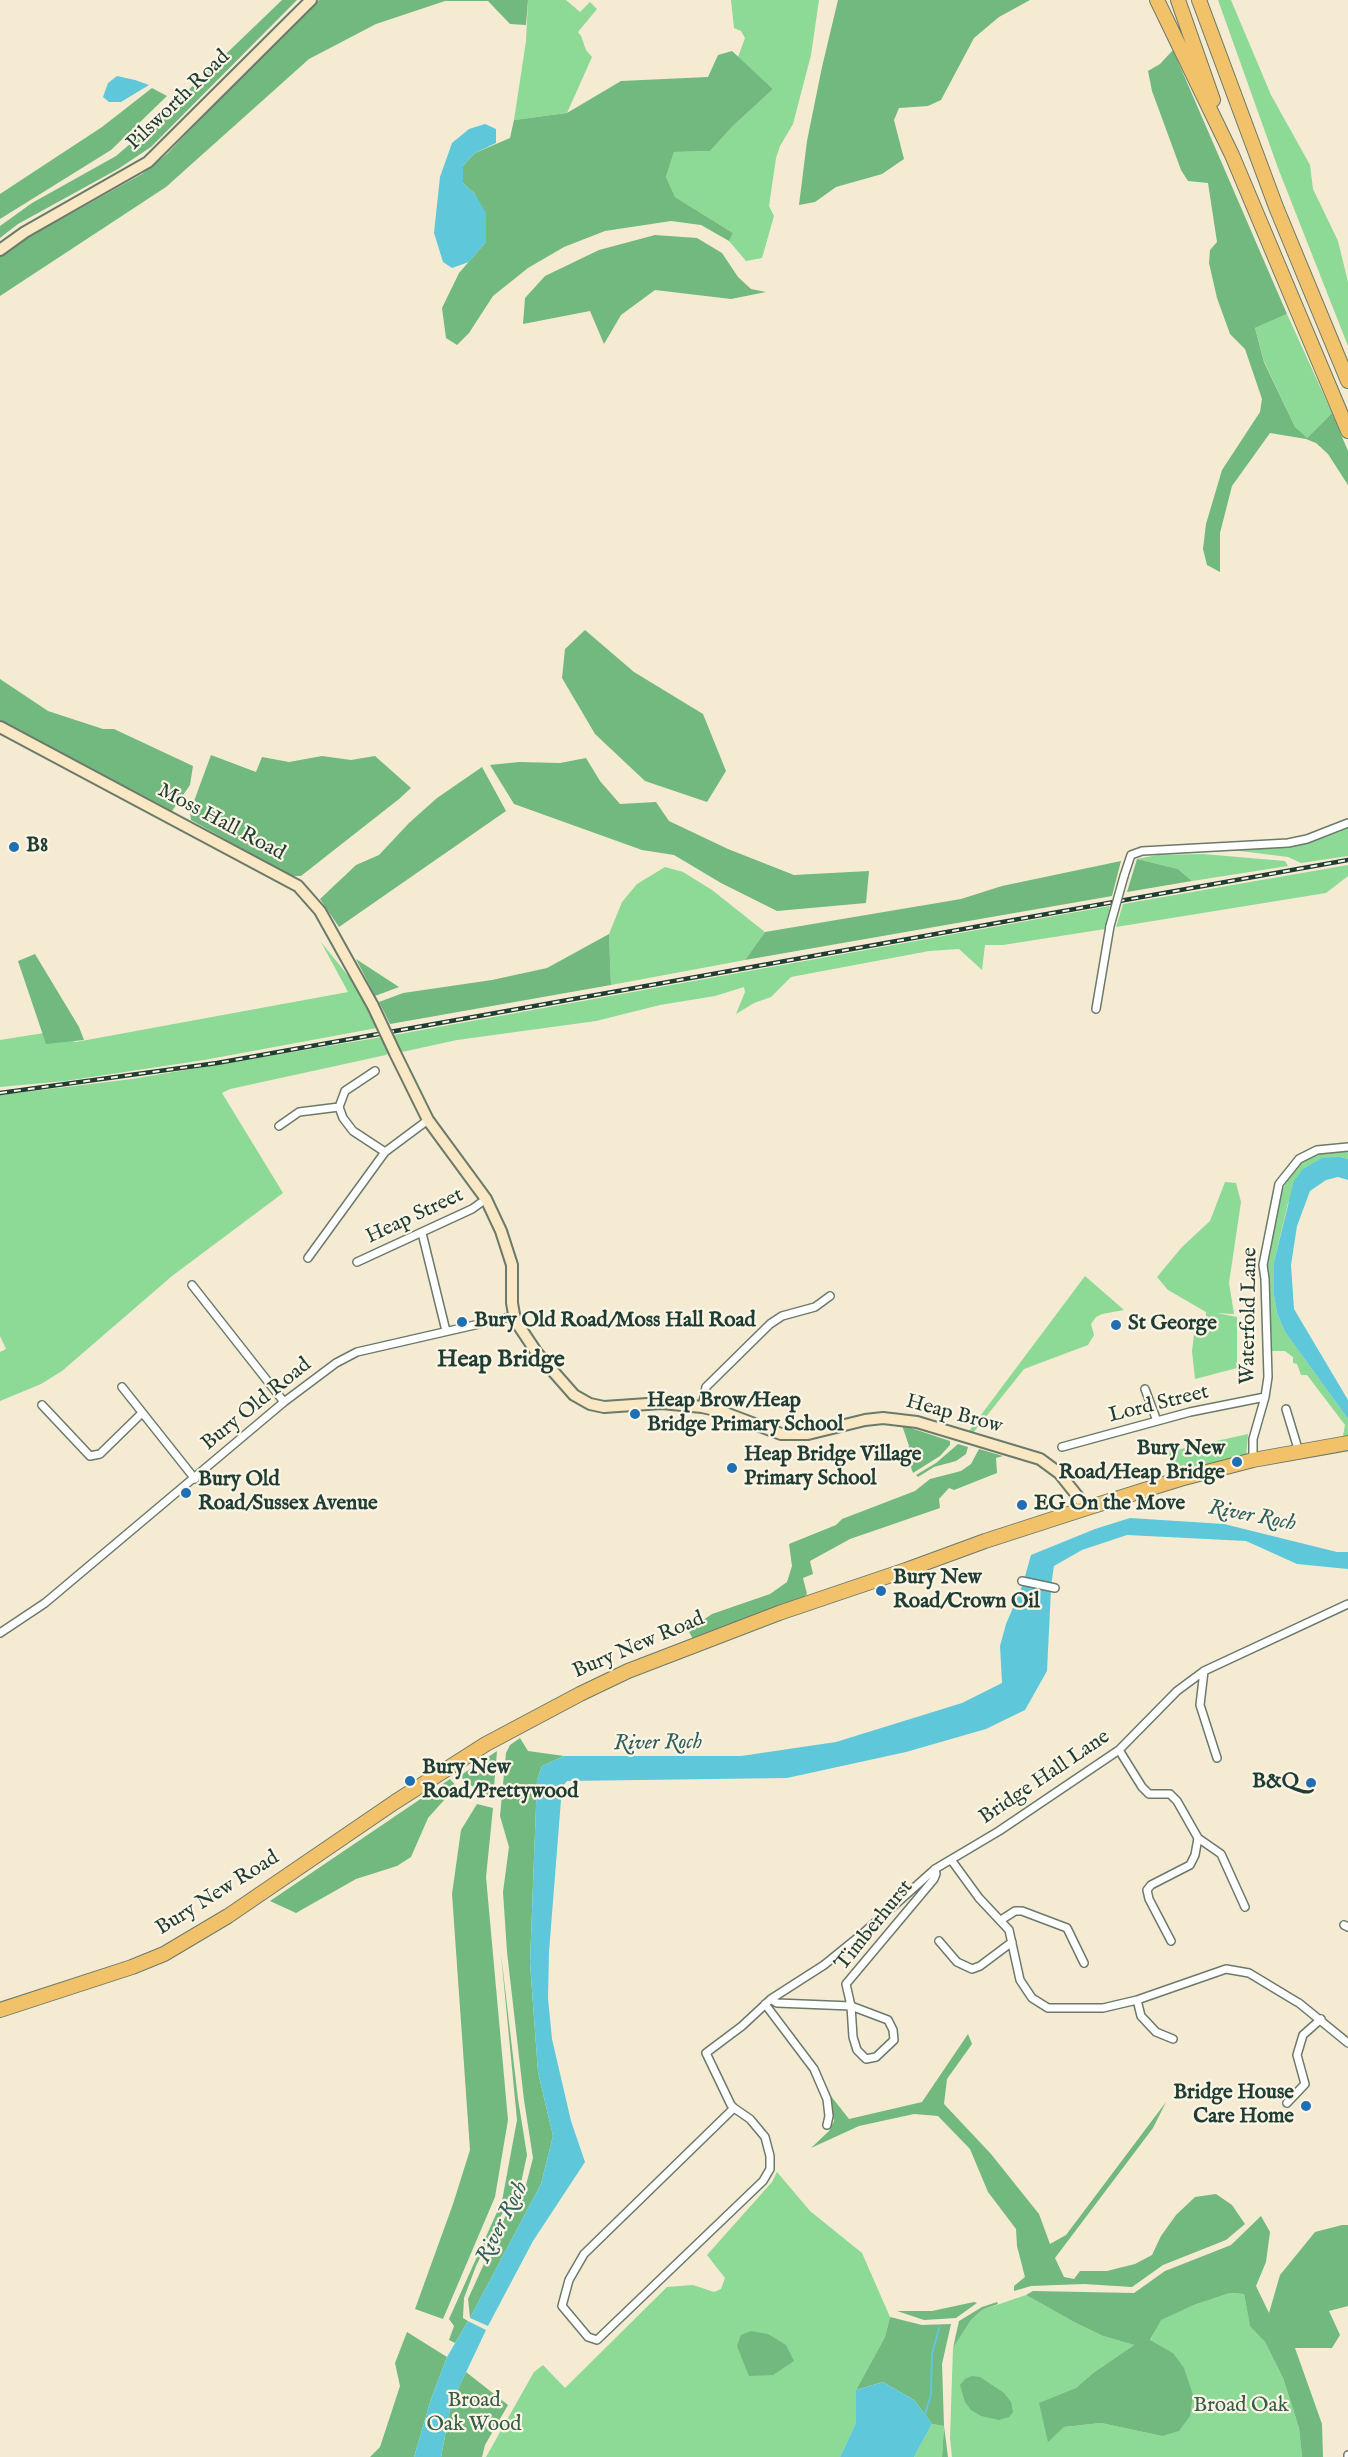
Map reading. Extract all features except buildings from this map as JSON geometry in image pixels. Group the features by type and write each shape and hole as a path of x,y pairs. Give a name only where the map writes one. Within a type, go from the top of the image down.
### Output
{"highway":[{"path":"1157,0 1232,155 1348,431"},
{"path":"1178,0 1232,155"},
{"path":"1198,0 1276,207 1348,381"},
{"path":"1208,0 1232,90"},
{"name":"Bury New Road","path":"0,2010 164,1954 228,1916 395,1802 490,1742 628,1671 721,1634 906,1570 950,1552 1087,1508 1179,1479 1253,1460 1348,1443"}],"street":[{"name":"Pilsworth Road","path":"0,250 25,232 148,162 311,0"},
{"name":"Moss Hall Road","path":"0,727 298,886 320,910 373,1006 428,1120 486,1199 501,1231 512,1265 514,1316"},
{"path":"1096,1009 1110,926 1131,855 1142,851 1288,843 1307,839 1348,823"},
{"path":"375,1071 345,1091 339,1107 343,1118 353,1131 385,1152"},
{"path":"279,1126 299,1112 339,1107"},
{"path":"308,1258 385,1152 428,1120"},
{"name":"Waterfold Lane","path":"1253,1460 1253,1439 1265,1397 1267,1366 1266,1279 1263,1265 1279,1184 1299,1159 1317,1150 1348,1147"},
{"name":"Heap Street","path":"357,1262 472,1209 486,1199"},
{"path":"422,1233 446,1331"},
{"path":"192,1285 284,1402"},
{"path":"702,1407 706,1388 770,1324 782,1316 815,1307 830,1296"},
{"name":"Bury Old Road","path":"0,1633 45,1604 284,1402 336,1363 357,1352 514,1316"},
{"name":"Heap Brow","path":"514,1316 537,1353 559,1380 574,1395 590,1404 613,1408 662,1403 702,1407 781,1434 808,1434 883,1418 917,1422 1040,1459 1059,1473 1087,1508"},
{"path":"122,1387 195,1479"},
{"path":"1145,1389 1157,1421"},
{"name":"Lord Street","path":"1062,1447 1157,1421 1265,1397"},
{"path":"42,1405 90,1456 100,1454 142,1413"},
{"path":"1286,1409 1299,1452"},
{"path":"1022,1581 1054,1588"},
{"name":"Bridge Hall Lane","path":"734,2108 706,2053 742,2026 768,2002 824,1965 935,1869 952,1861 1119,1750 1177,1691 1204,1671 1348,1604"},
{"path":"1204,1671 1200,1705 1217,1758"},
{"path":"1119,1750 1142,1788 1149,1794 1170,1794 1177,1801 1197,1838 1221,1854 1245,1907"},
{"path":"1171,1941 1149,1899 1147,1890 1151,1885 1191,1865 1197,1838"},
{"path":"952,1861 979,1898 1009,1930 1020,1980 1032,1998 1048,2008 1103,2008 1137,2000 1226,1970 1249,1973 1321,2019 1348,2043"},
{"name":"Timberhurst","path":"768,2002 851,2006 888,2020 893,2030 894,2040 876,2057 866,2059 857,2050 853,2037 851,2006 846,1984 934,1879 935,1869"},
{"path":"1001,1920 1014,1911 1022,1911 1067,1928 1084,1963"},
{"path":"939,1941 957,1962 972,1969 980,1966 1012,1942"},
{"path":"1137,2000 1141,2016 1156,2032 1173,2039"},
{"path":"768,2002 814,2069 826,2099 829,2116 827,2124"},
{"path":"1287,2103 1305,2084 1297,2055 1303,2035 1321,2019"},
{"path":"734,2108 750,2119 765,2137 770,2156 770,2169 763,2181 597,2340 588,2337 562,2306 569,2280 584,2254 734,2108"}],"green space":[{"path":"282,0 297,0 151,147 118,169 18,224 0,238 0,226 32,203 116,156 152,125"},
{"path":"319,0 528,0 526,25 510,24 488,1 445,1 376,24 309,59 166,187 0,296 0,257 27,238 142,174 167,154 282,34"},
{"path":"528,0 566,0 580,12 590,2 597,9 578,32 586,50 592,57 567,113 514,120 526,41"},
{"path":"731,0 819,0 811,55 793,124 776,158 769,206 774,216 762,258 746,261 729,241 733,233 675,197 666,177 674,152 710,151 773,89 738,57 745,38 741,31 734,28"},
{"path":"838,0 1030,0 999,17 974,38 941,100 928,106 899,108 894,120 904,159 882,174 836,187 815,202 799,205 807,141"},
{"path":"1218,0 1231,0 1271,95 1310,165 1313,189 1338,241 1348,282 1348,346 1278,168"},
{"path":"1173,50 1287,314 1255,328 1264,362 1295,427 1307,438 1332,413 1348,451 1348,485 1328,454 1316,443 1270,433 1232,486 1220,533 1220,572 1207,565 1203,549 1206,524 1222,470 1260,412 1262,399 1245,349 1230,334 1217,298 1209,263 1210,250 1217,242 1208,183 1188,181 1181,170 1152,91 1148,71 1160,64"},
{"path":"732,51 773,89 710,151 674,152 666,177 675,197 733,233 729,241 701,225 671,221 605,231 564,247 528,268 493,296 469,333 457,345 446,338 442,308 459,273 486,242 475,194 463,183 463,166 475,153 510,138 514,120 567,113 621,81 708,77 718,55"},
{"path":"152,88 167,96 111,150 0,219 0,194 102,127"},
{"path":"655,235 697,238 722,253 738,277 751,289 766,292 731,299 655,290 621,315 604,344 590,311 523,324 525,298 545,276 599,250"},
{"path":"1287,314 1332,413 1306,439 1295,427 1264,361 1255,328"},
{"path":"585,630 634,672 703,714 726,771 707,802 645,781 595,734 562,678 565,649"},
{"path":"0,679 48,711 103,729 114,729 193,766 190,785 172,811 0,720"},
{"path":"211,755 256,772 262,757 289,762 322,756 351,760 375,756 411,788 301,876 290,876 191,820 190,812"},
{"path":"586,758 600,781 620,804 656,802 669,821 728,849 794,875 869,871 866,903 777,911 721,883 674,855 642,850 514,804 490,765 519,762 560,763"},
{"path":"482,767 506,811 339,927 320,899 356,865 379,855 437,798"},
{"path":"1348,826 1348,856 1301,863 1288,857 1232,850 1292,846 1319,839"},
{"path":"1203,854 1285,861 1288,866 1192,881 1178,869 1137,859 1157,855"},
{"path":"1137,859 1178,869 1192,881 1127,892"},
{"path":"1121,861 1112,896 745,960 765,932 961,899 1002,886"},
{"path":"1348,865 1348,876 1326,893 1116,927 1123,904"},
{"path":"665,867 683,872 712,890 765,932 745,960 611,985 609,934 622,902 637,884"},
{"path":"1110,906 1105,929 1003,945 985,945 982,970 959,949 929,951 791,977 771,997 754,1003 736,1014 745,992 744,987 715,996 660,1005 596,1021 457,1040 402,1052 394,1035"},
{"path":"609,934 611,985 390,1024 379,1002 403,993 492,980 547,968"},
{"path":"321,942 362,993 377,1028 204,1060 65,1081 0,1087 0,1040 44,1033 76,1042 348,992"},
{"path":"35,954 79,1027 84,1040 46,1044 18,961"},
{"path":"356,959 399,987 375,996"},
{"path":"382,1037 388,1053 386,1055 230,1089 222,1093 283,1193 172,1276 62,1371 41,1384 0,1401 0,1352 6,1349 0,1336 0,1095 132,1079"},
{"path":"1348,1150 1348,1159 1340,1157 1288,1203 1274,1262 1274,1295 1277,1313 1285,1332 1348,1419 1348,1436 1343,1436 1345,1425 1307,1375 1301,1375 1297,1364 1293,1363 1293,1357 1285,1351 1272,1351 1268,1265 1278,1197 1294,1169 1312,1154"},
{"path":"1225,1182 1236,1183 1241,1202 1229,1283 1234,1314 1216,1313 1237,1317 1237,1368 1195,1379 1192,1351 1195,1327 1206,1318 1206,1312 1168,1290 1157,1277 1182,1247 1210,1221"},
{"path":"1085,1276 1124,1310 1096,1317 1091,1324 1094,1335 1088,1345 1024,1369 973,1433 969,1431"},
{"path":"902,1425 950,1441 950,1445 940,1456 913,1473 907,1456 909,1446"},
{"path":"1248,1434 1246,1458 1173,1475 1167,1452"},
{"path":"958,1444 968,1447 966,1454 956,1461 934,1467 918,1477 916,1475 936,1463"},
{"path":"979,1449 1003,1456 996,1458 997,1473 954,1490 949,1488 939,1499 940,1508 850,1539 810,1561 813,1574 803,1578 807,1594 803,1598 693,1639 688,1630 712,1614 770,1594 787,1582 792,1566 789,1544 836,1525 842,1519 915,1491 930,1479 961,1471 971,1464"},
{"path":"520,1738 528,1751 564,1756 542,1766 537,1780 530,1963 538,2072 553,2136 541,2184 470,2318 468,2299 511,2204 526,2185 533,2158 507,1952 503,1892 509,1847 500,1816 506,1753 510,1745"},
{"path":"497,1751 493,1799 464,1781 461,1775"},
{"path":"450,1779 459,1789 445,1799 428,1818 411,1857 397,1866 356,1879 296,1913 270,1901"},
{"path":"477,1804 493,1808 486,1877 508,2120 495,2197 443,2319 415,2309 470,2150 452,1894 461,1830"},
{"path":"501,1954 527,2155 521,2183 509,2200 476,2266 464,2298 463,2318 468,2321 455,2343 449,2340 454,2326 449,2319 502,2201 517,2120"},
{"path":"968,2034 972,2044 947,2079 944,2104 991,2154 1039,2214 1050,2244 1066,2235 1166,2102 1153,2128 1055,2258 1064,2277 1074,2279 1080,2271 1107,2271 1135,2264 1152,2255 1161,2236 1176,2215 1195,2197 1216,2194 1232,2205 1245,2224 1226,2240 1163,2265 1132,2287 1084,2284 1031,2286 1014,2291 1014,2286 1025,2277 1017,2246 1016,2229 988,2192 970,2149 938,2116 914,2114 859,2126 811,2148 829,2131 834,2121 827,2091 849,2119 922,2102"},
{"path":"777,2172 810,2211 862,2253 890,2317 885,2337 856,2390 856,2423 840,2457 486,2457 534,2372 543,2365 565,2388 667,2287 693,2285 714,2292 721,2289 725,2278 707,2255 772,2182"},
{"path":"1261,2216 1270,2232 1266,2262 1256,2286 1269,2313 1280,2275 1315,2232 1348,2225 1348,2306 1329,2311 1340,2335 1332,2348 1295,2348 1322,2424 1323,2457 1302,2457 1299,2428 1283,2378 1265,2342 1250,2326 1244,2294 1230,2293 1194,2305 1161,2320 1150,2340 1173,2353 1184,2368 1193,2395 1190,2416 1179,2431 1162,2436 1101,2423 1064,2427 1048,2442 1039,2403 1076,2388 1093,2373 1134,2345 1103,2336 1026,2295 1033,2291 1134,2293 1165,2271 1231,2245"},
{"name":"Broad Oak","path":"1230,2293 1244,2294 1250,2325 1265,2342 1283,2378 1299,2428 1302,2457 952,2457 950,2438 953,2348 971,2320 982,2310 1026,2295 1103,2336 1134,2345 1093,2373 1076,2388 1059,2396 1048,2441 1064,2427 1101,2423 1162,2436 1173,2353 1150,2341 1160,2320"},
{"path":"997,2302 998,2304 982,2310 971,2320 953,2348 959,2321 982,2307"},
{"path":"977,2303 956,2318 924,2320 897,2311 932,2311"},
{"path":"890,2317 922,2325 951,2324 942,2364 944,2426 932,2424 914,2400 883,2382 856,2390 885,2337"},
{"path":"751,2331 768,2334 786,2345 794,2361 773,2375 749,2376 737,2346 741,2335"},
{"path":"407,2332 447,2357 431,2399 414,2457 370,2457 380,2447 400,2386 395,2363"},
{"name":"Broad Oak Wood","path":"466,2372 508,2405 485,2445 482,2457 441,2457 451,2404"},
{"path":"972,2376 980,2377 1004,2393 1011,2402 1013,2412 1009,2417 999,2420 981,2416 971,2410 965,2402 960,2385"},
{"path":"932,2424 944,2426 942,2457 914,2457"},
{"path":"944,2426 948,2457 942,2457"}],"water":[{"path":"117,76 149,85 121,102 109,102 103,97 108,83"},
{"path":"485,124 496,129 496,143 475,153 463,166 463,183 475,194 486,213 486,242 469,262 452,268 443,262 434,233 440,177 452,143 469,129"},
{"path":"1322,1158 1348,1159 1348,1180 1338,1177 1326,1180 1310,1191 1297,1226 1291,1265 1294,1309 1348,1400 1348,1419 1285,1332 1277,1313 1274,1295 1274,1262 1294,1181 1303,1169"},
{"path":"1130,1518 1224,1524 1337,1552 1348,1552 1348,1569 1297,1564 1246,1541 1127,1535 1082,1550 1054,1566 1051,1586 1024,1580 1031,1555 1095,1529"},
{"path":"1023,1584 1051,1589 1047,1671 1025,1710 986,1729 906,1752 787,1778 567,1781 562,1787 549,1952 548,1998 552,2039 571,2121 585,2162 533,2241 488,2326 470,2318 541,2184 553,2136 538,2072 530,1963 537,1780 542,1766 564,1756 741,1756 836,1742 962,1703 1002,1683 1000,1646 1006,1624"},
{"path":"468,2321 486,2330 451,2404 441,2457 414,2457 431,2399 447,2357"},
{"path":"883,2382 914,2400 932,2424 914,2457 840,2457 856,2423 856,2390"}],"waterway":[{"path":"925,2415 931,2394 932,2354 939,2328"}],"railway":[{"path":"0,1093 217,1063 1348,860"}],"place":[{"name":"B8","path":"14,847"},
{"name":"Bury Old Road/Moss Hall Road","path":"462,1322"},
{"name":"St George","path":"1116,1325"},
{"name":"Heap Brow/Heap Bridge Primary School","path":"635,1414"},
{"name":"Bury New Road/Heap Bridge","path":"1237,1462"},
{"name":"Heap Bridge Village Primary School","path":"732,1468"},
{"name":"Bury Old Road/Sussex Avenue","path":"186,1493"},
{"name":"EG On the Move","path":"1022,1505"},
{"name":"Bury New Road/Crown Oil","path":"881,1591"},
{"name":"Bury New Road/Prettywood","path":"410,1781"},
{"name":"B&Q","path":"1311,1783"},
{"name":"Bridge House Care Home","path":"1306,2106"}],"district":[{"name":"Heap Bridge","path":"501,1361"}],"water label":[{"name":"River Roch","path":"1252,1517"},
{"name":"River Roch","path":"658,1744"},
{"name":"River Roch","path":"503,2223"}]}
